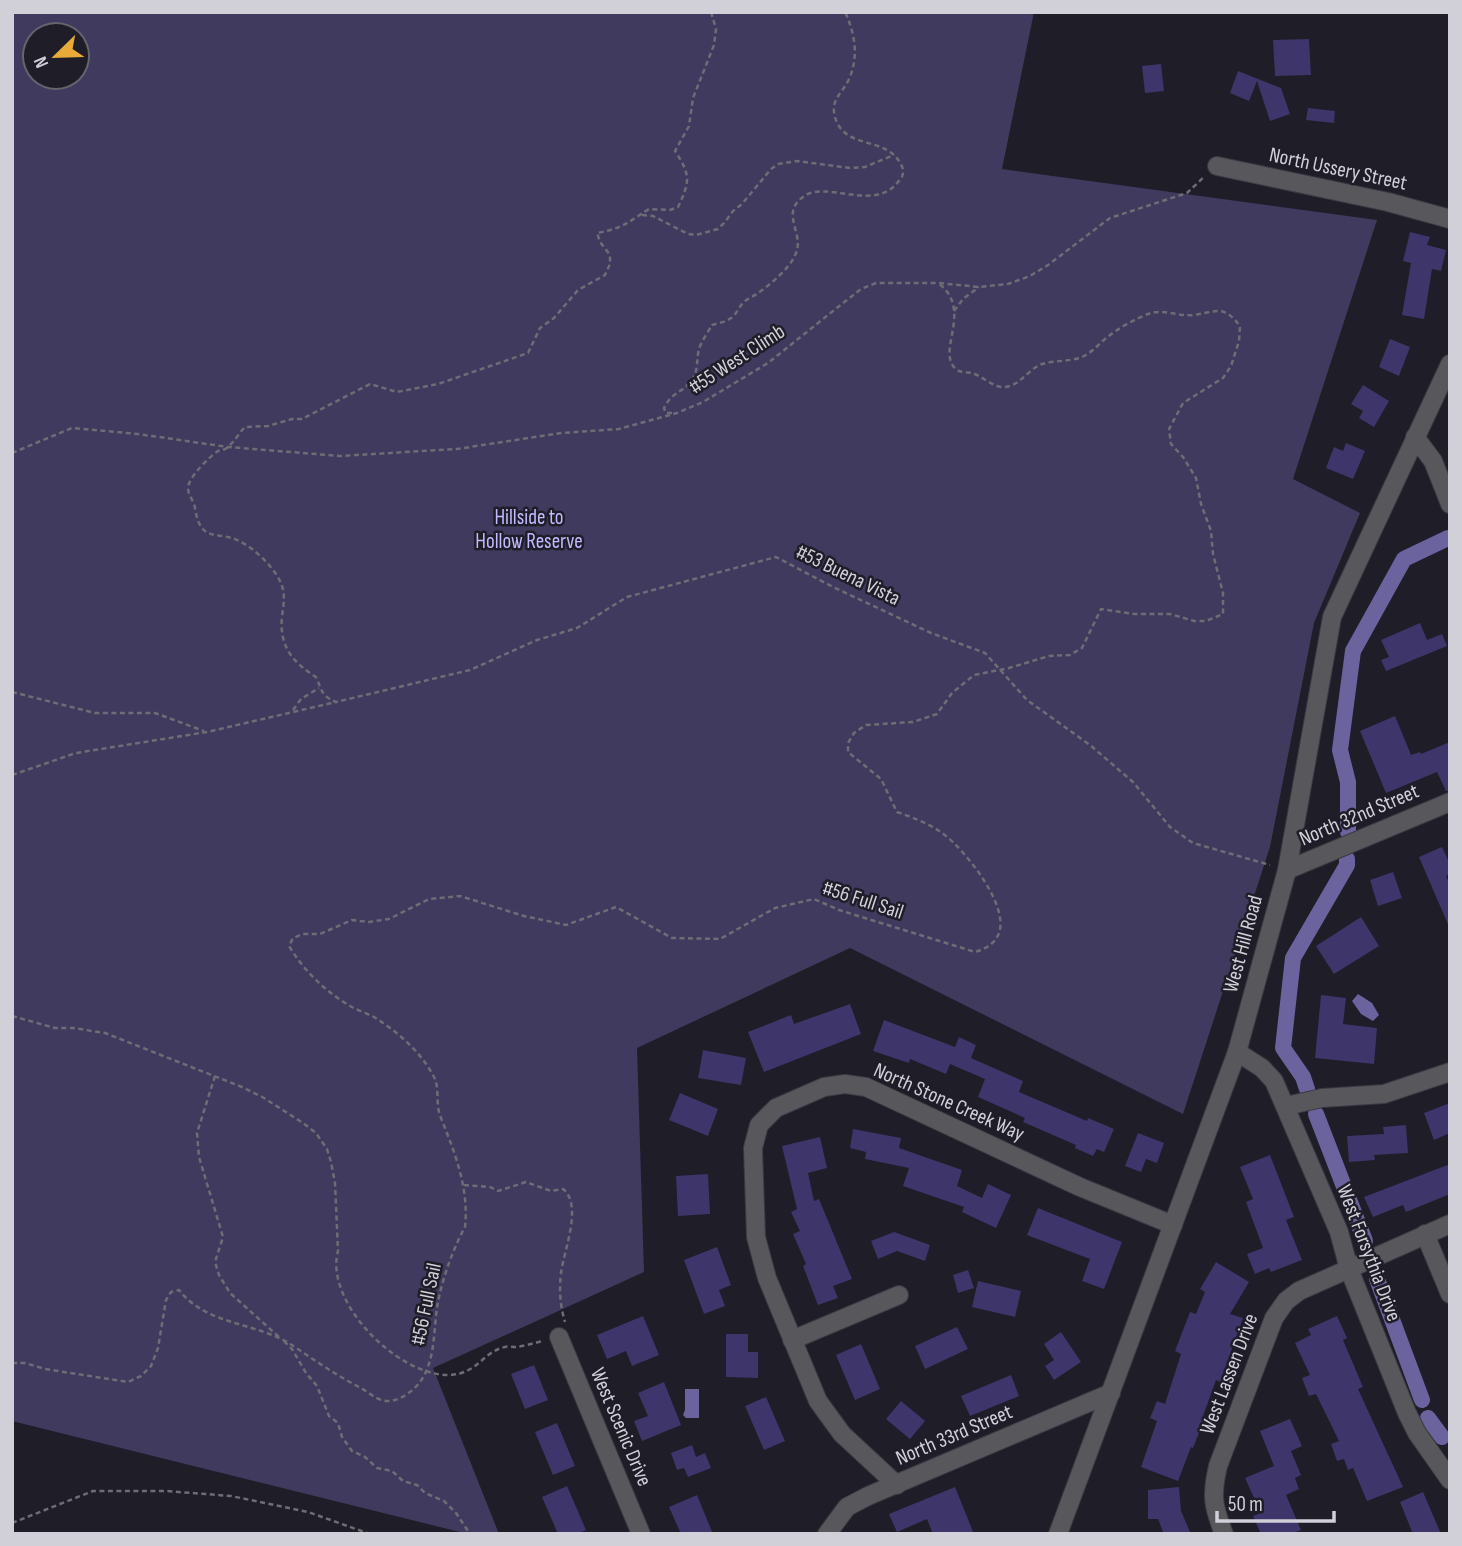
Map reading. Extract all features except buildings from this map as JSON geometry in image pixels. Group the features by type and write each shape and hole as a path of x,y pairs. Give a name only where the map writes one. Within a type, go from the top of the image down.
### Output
{"street":[{"name":"North Ussery Street","path":"1217,166 1388,202 1450,219"},
{"name":"West Hill Road","path":"1058,1534 1237,1052 1287,870 1332,617 1450,364"},
{"path":"1415,437 1433,461 1450,504"},
{"name":"North 32nd Street","path":"1287,870 1450,802"},
{"name":"West Forsythia Drive","path":"1237,1052 1262,1068 1274,1081 1339,1232 1349,1269 1406,1413 1449,1479"},
{"path":"1286,1106 1322,1098 1384,1094 1450,1072"},
{"name":"North Stone Creek Way","path":"897,1485 842,1434 818,1401 767,1278 756,1237 753,1149 759,1125 776,1108 824,1087 845,1084 866,1087 1080,1187 1173,1225"},
{"path":"1349,1269 1450,1224"},
{"path":"1425,1234 1450,1294"},
{"name":"West Lassen Drive","path":"1224,1534 1214,1508 1212,1489 1273,1318 1286,1301 1299,1291 1349,1269"},
{"path":"792,1340 899,1295"},
{"name":"West Scenic Drive","path":"555,1340 641,1534"},
{"name":"North 33rd Street","path":"827,1534 848,1507 1111,1393"}],"path":[{"path":"336,702 326,698 316,677 303,671 290,656 282,622 284,588 278,576 261,557 241,542 206,532 195,516 195,505 188,487 190,479 217,452 228,447 245,427 268,426 302,419 370,384 397,392 438,384 528,353 540,328 561,310 578,290 605,275 610,264 610,255 597,233 633,222 649,209 670,210 678,207 688,186 683,163 675,151 690,126 693,98 714,45 716,29 711,12"},
{"path":"677,413 666,413 664,408 668,400 690,384 699,361 699,349 712,325 734,316 744,302 767,285 794,257 798,247 792,217 801,198 811,192 867,197 884,194 894,187 904,171 894,155 875,144 858,141 844,132 835,118 834,102 849,79 855,56 854,36 845,12"},
{"path":"640,215 647,214 688,234 696,235 718,229 778,164 797,161 850,168 865,167 894,155"},
{"name":"#55 West Climb","path":"12,453 72,428 228,447 341,456 457,449 561,433 619,429 677,413 703,402 768,363 862,289 876,283 979,286 1008,284 1030,276 1048,265 1110,218 1187,192 1217,166"},
{"path":"938,283 946,289 954,311"},
{"path":"954,311 963,299 979,286"},
{"name":"#56 Full Sail","path":"12,1363 25,1363 45,1369 128,1382 141,1376 151,1366 158,1348 166,1300 171,1292 179,1290 192,1306 282,1340 379,1399 389,1402 402,1398 413,1390 426,1370 434,1339 438,1302 465,1227 463,1185 455,1150 436,1106 436,1080 427,1065 395,1031 323,987 299,963 289,946 293,938 303,934 320,934 352,920 369,922 389,919 429,899 460,896 524,916 566,925 615,907 672,938 720,939 775,908 814,899 849,914 975,952 988,948 1000,932 999,913 976,867 945,835 922,821 897,812 881,779 848,751 848,743 854,733 866,724 913,722 937,714 962,683 974,676 1049,656 1070,655 1082,648 1101,610 1170,614 1194,621 1206,621 1223,614 1223,593 1213,554 1211,531 1201,504 1196,478 1171,444 1169,429 1183,403 1223,378 1231,366 1240,341 1240,326 1231,315 1222,310 1192,315 1152,313 1107,337 1081,358 1040,365 1009,386 1000,387 973,373 958,372 952,364 948,356 955,324 954,311"},
{"name":"#53 Buena Vista","path":"12,775 76,753 207,732 470,670 537,640 577,628 627,597 776,557 919,627 985,653 1027,700 1090,746 1133,782 1170,827 1194,843 1287,870"},
{"path":"290,712 301,699 319,688"},
{"path":"12,692 95,713 155,713 207,732"},
{"path":"12,1016 55,1028 105,1033 264,1098 316,1133 327,1149 335,1183 338,1251 335,1261 341,1291 357,1319 404,1361 447,1375 465,1373 505,1346 569,1336 559,1294 571,1221 571,1198 563,1189 551,1191 526,1182 498,1191 490,1187 463,1185"},
{"path":"215,1076 197,1133 199,1157 223,1237 215,1262 219,1275 230,1293 292,1349 317,1386 329,1416 338,1423 342,1437 352,1451 365,1457 377,1468 392,1471 403,1481 417,1485 425,1493 444,1501 470,1534"},
{"path":"12,1523 93,1491 166,1490 231,1496 308,1512 370,1534"}],"green space":[{"name":"Hillside to Hollow Reserve","path":"12,12 1034,12 1002,169 1377,220 1293,479 1360,513 1314,623 1270,847 1183,1114 850,948 637,1048 644,1272 433,1368 499,1534 468,1534 12,1421"}],"shaded area":[{"path":"1358,994 1372,1003 1379,1015 1373,1021 1361,1014 1352,1001"},
{"path":"685,1389 699,1389 699,1418 686,1418 683,1415"}],"waterway":[{"path":"1348,832 1348,782 1340,750 1353,651 1404,559 1448,538"},
{"path":"1307,1089 1303,1077 1283,1048 1293,958 1347,865 1347,859"},
{"path":"1316,1114 1365,1241"},
{"path":"1377,1279 1422,1400"},
{"path":"1428,1418 1442,1437"}]}
